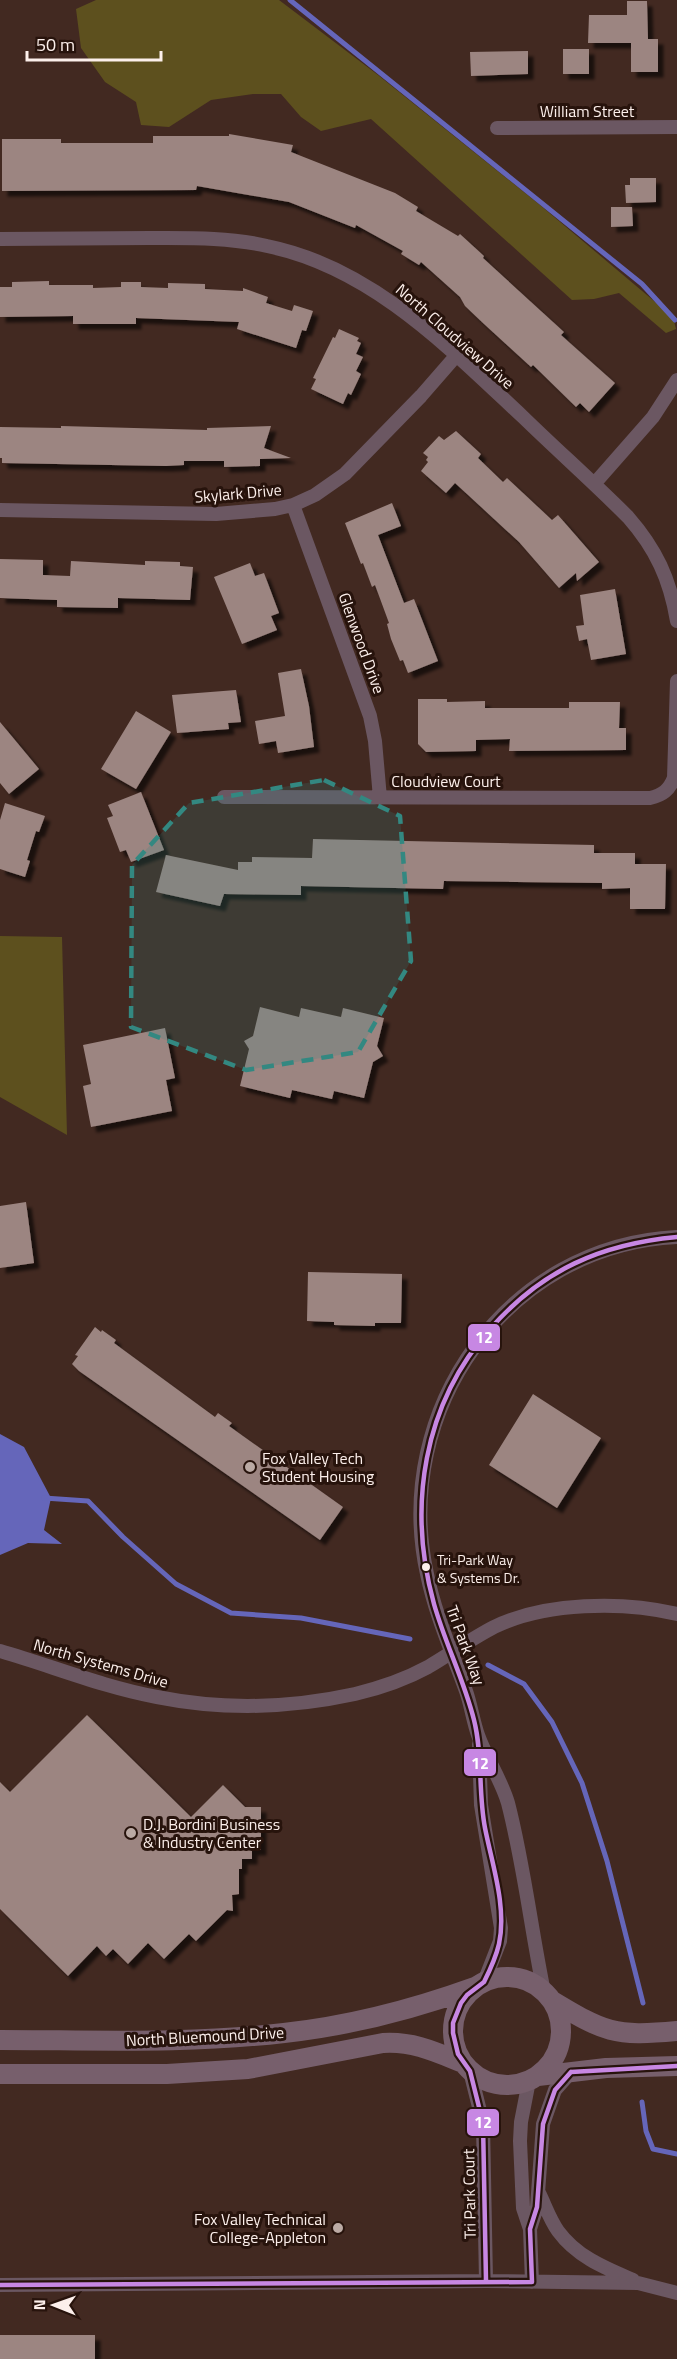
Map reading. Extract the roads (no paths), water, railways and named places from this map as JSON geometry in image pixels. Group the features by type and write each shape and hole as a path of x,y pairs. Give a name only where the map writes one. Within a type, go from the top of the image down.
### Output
{"main road":[{"path":"677,2031 632,2035 606,2030 594,2026 526,1981 505,1977 480,1985 461,2003 453,2023 454,2044 466,2067 488,2082 498,2085 509,2086 534,2078 571,2072 677,2066"},
{"name":"North Bluemound Drive","path":"0,2040 207,2039 287,2033 414,2008 480,1985"},
{"path":"534,2078 553,2060 560,2040 559,2019 547,1996"},
{"name":"North Bluemound Drive","path":"0,2074 167,2074 248,2069 397,2042 428,2048 466,2067"}],"street":[{"name":"William Street","path":"497,128 677,127"},
{"name":"North Cloudview Drive","path":"0,239 208,239 267,245 330,266 358,280 409,315 595,483 647,539 668,582 677,621"},
{"name":"Skylark Drive","path":"0,510 216,514 275,509 293,505 315,495 345,474 455,357"},
{"path":"595,483 647,424 677,380"},
{"name":"Glenwood Drive","path":"293,505 370,716 375,741 380,798"},
{"name":"Cloudview Court","path":"224,797 650,798 670,788 674,778 677,681"},
{"name":"Tri Park Way","path":"547,1996 507,1800 478,1736 467,1693 450,1653 426,1571 421,1502 422,1481 429,1443 454,1377 481,1339 514,1302 532,1287 575,1261 614,1245 652,1238 677,1237"},
{"name":"North Systems Drive","path":"0,1651 97,1682 155,1697 181,1702 241,1706 302,1702 358,1693 389,1684 426,1668 495,1627 544,1612 575,1607 607,1606 645,1608 677,1614"},
{"name":"Tri Park Way","path":"478,1736 481,1805 501,1928 500,1941 480,1985"},
{"name":"Tri Park Court","path":"466,2067 483,2123 486,2282"},
{"path":"530,2229 537,2207 543,2124 555,2090 571,2072"},
{"path":"532,2282 530,2229 523,2208 520,2141 521,2122 534,2078"},
{"path":"538,2191 558,2230 578,2251 596,2264 638,2283 677,2293"},
{"path":"0,2285 638,2283"}],"waterway":[{"path":"290,0 642,284 675,320"},
{"path":"44,1498 88,1501 123,1537 176,1584 231,1613 301,1618 410,1639"},
{"path":"488,1665 524,1684 552,1722 582,1783 607,1861 643,2003"},
{"path":"642,2102 646,2131 653,2149 677,2154"}],"place":[{"name":"Fox Valley Tech Student Housing","path":"250,1467"},
{"name":"Tri-Park Way & Systems Dr.","path":"426,1567"},
{"name":"D.J. Bordini Business & Industry Center","path":"131,1833"},
{"name":"Fox Valley Technical College-Appleton","path":"338,2228"}]}
